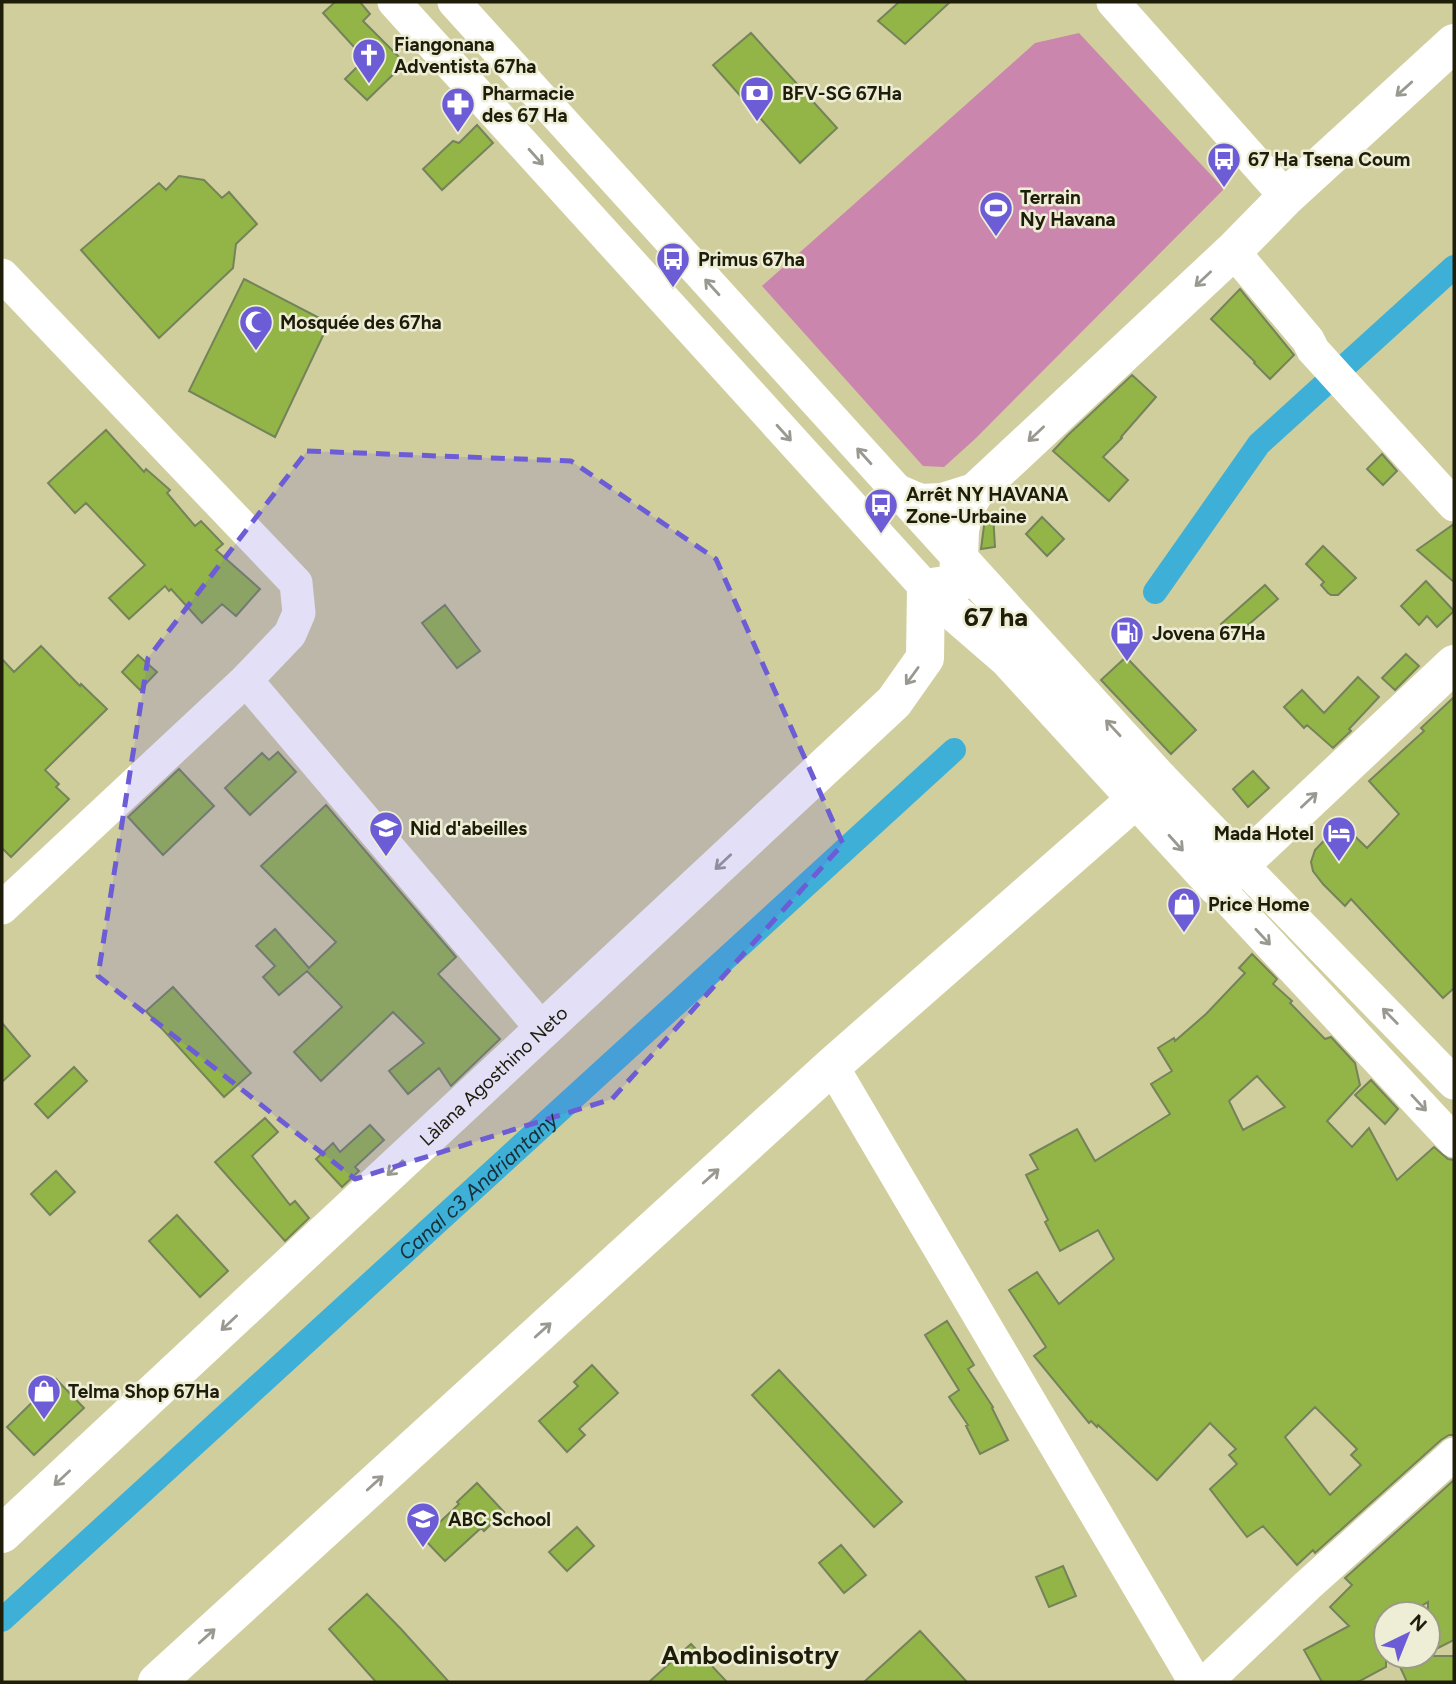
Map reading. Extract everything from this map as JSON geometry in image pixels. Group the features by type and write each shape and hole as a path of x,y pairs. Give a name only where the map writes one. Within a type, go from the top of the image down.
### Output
{"main road":[{"path":"926,588 958,583 960,531 964,510 975,492 1233,251 1286,197 1454,43"},
{"path":"899,494 919,503 943,502 975,492"},
{"path":"960,561 1148,789 1229,876 1454,664"},
{"path":"926,588 1008,659 1148,789"},
{"name":"Làlana Agosthino Neto","path":"2,1534 894,702 925,658 926,588"},
{"path":"157,1682 832,1066 1148,789"}],"street":[{"path":"394,2 926,588"},
{"path":"454,2 960,561"},
{"path":"1113,2 1286,197"},
{"path":"1233,251 1308,340 1313,350 1454,505"},
{"path":"2,275 296,583 299,613 290,634 246,680 2,908"},
{"path":"246,680 543,1030"},
{"path":"1229,876 1454,1083"},
{"path":"1229,876 1454,1141"},
{"path":"832,1066 1195,1682"},
{"path":"1206,1682 1308,1585 1454,1454"}],"highlighted area":[{"path":"307,451 571,461 716,559 843,844 612,1099 355,1179 98,976 148,658"}],"shaded area":[{"name":"Terrain Ny Havana","path":"1079,33 1224,189 975,439 944,467 923,466 762,286 1035,43"}],"building":[{"path":"335,2 360,2 370,14 363,21 405,63 367,100 345,79 365,59 323,13"},
{"path":"899,2 950,2 905,44 878,21"},
{"path":"751,33 837,128 800,163 713,65"},
{"path":"477,125 493,143 442,190 423,169 453,141 459,143"},
{"path":"179,176 204,180 222,198 229,192 257,224 236,244 233,268 159,338 81,250 159,183 166,190"},
{"path":"244,279 329,323 275,437 189,391"},
{"path":"1240,289 1294,355 1270,379 1211,319"},
{"path":"1132,375 1156,397 1103,457 1128,480 1109,501 1053,451"},
{"path":"106,430 144,472 146,469 170,490 167,493 195,526 201,521 223,544 216,550 260,589 236,616 222,604 202,623 171,589 169,591 165,586 129,619 109,598 145,565 86,503 75,513 48,483"},
{"path":"1382,454 1397,471 1383,485 1367,469"},
{"path":"993,514 995,547 981,549 985,518"},
{"path":"1042,517 1064,539 1047,556 1026,534"},
{"path":"1454,524 1454,582 1417,550"},
{"path":"1323,546 1356,578 1338,595 1328,593 1321,585 1324,582 1306,564"},
{"path":"1426,581 1454,611 1437,627 1427,616 1419,625 1401,606"},
{"path":"1265,585 1278,599 1233,638 1221,624"},
{"path":"445,605 480,651 457,668 422,623"},
{"path":"41,646 107,709 45,770 59,784 56,787 69,799 11,857 2,848 2,659 14,672"},
{"path":"1406,654 1419,666 1395,690 1382,678"},
{"path":"138,655 157,672 140,690 122,672"},
{"path":"1126,657 1196,730 1171,754 1101,680"},
{"path":"1358,677 1379,697 1333,748 1307,725 1304,728 1284,707 1302,690 1324,713"},
{"path":"1454,697 1454,988 1443,998 1351,899 1345,906 1323,884 1313,871 1311,862 1315,850 1341,823 1367,848 1399,814 1369,781 1424,731 1421,728"},
{"path":"278,752 296,772 250,815 225,788 262,753 269,760"},
{"path":"179,769 214,806 163,855 128,817"},
{"path":"1253,771 1269,788 1248,807 1233,789"},
{"path":"326,805 456,957 438,974 500,1039 451,1086 439,1068 408,1094 389,1071 424,1043 393,1012 321,1081 294,1052 342,1007 307,971 279,995 263,977 275,966 256,946 275,929 309,968 336,942 261,866"},
{"path":"1252,954 1277,979 1273,984 1292,1001 1290,1003 1325,1039 1331,1037 1355,1063 1360,1085 1327,1121 1352,1147 1369,1128 1397,1180 1434,1147 1448,1159 1454,1160 1454,1435 1441,1440 1315,1553 1313,1550 1297,1565 1263,1526 1247,1537 1210,1489 1237,1464 1229,1455 1236,1449 1210,1423 1157,1480 1098,1425 1097,1427 1091,1421 1089,1423 1034,1356 1046,1347 1009,1290 1037,1272 1059,1304 1114,1259 1098,1230 1060,1251 1026,1175 1038,1169 1030,1155 1077,1129 1095,1161 1170,1114 1151,1084 1172,1071 1158,1048 1174,1038 1175,1041 1206,1014 1245,973 1239,968","holes":["1257,1076 1285,1107 1243,1130 1229,1101","1315,1407 1357,1449 1351,1455 1361,1465 1330,1495 1285,1437"]},
{"path":"173,987 251,1073 224,1097 146,1011"},
{"path":"2,1023 30,1056 2,1082"},
{"path":"74,1067 87,1081 48,1118 35,1104"},
{"path":"1371,1080 1398,1109 1385,1124 1355,1095"},
{"path":"265,1118 278,1132 252,1156 290,1205 295,1201 309,1218 285,1241 215,1162"},
{"path":"370,1125 384,1140 355,1167 359,1171 342,1187 316,1159 333,1143 340,1152"},
{"path":"56,1171 75,1192 50,1215 31,1194"},
{"path":"177,1215 228,1271 200,1297 149,1241"},
{"path":"947,1321 974,1365 968,1369 993,1407 1008,1440 980,1454 966,1426 968,1425 949,1397 959,1390 925,1335"},
{"path":"592,1365 618,1393 579,1429 585,1435 567,1452 539,1421 578,1386 574,1382"},
{"path":"779,1370 902,1502 874,1527 752,1395"},
{"path":"56,1379 84,1408 34,1455 7,1427"},
{"path":"1454,1480 1454,1640 1442,1646 1442,1600 1372,1600 1372,1670 1380,1670 1358,1682 1322,1682 1304,1650 1349,1626 1330,1607 1352,1585 1345,1578"},
{"path":"477,1483 504,1512 484,1531 481,1528 445,1561 423,1538"},
{"path":"577,1527 594,1546 567,1571 549,1552"},
{"path":"841,1545 866,1575 844,1593 819,1563"},
{"path":"1063,1566 1076,1596 1049,1607 1036,1577"},
{"path":"367,1594 449,1682 376,1682 329,1629"},
{"path":"920,1631 967,1682 864,1682"},
{"path":"691,1644 727,1682 649,1682"},
{"path":"1442,1656 1454,1656 1454,1682 1407,1682 1401,1670 1442,1670"}],"waterway":[{"path":"1155,592 1259,444 1454,267"},
{"name":"Canal c3 Andriantany","path":"2,1620 954,750"}],"place":[{"name":"Fiangonana Adventista 67ha","path":"369,85"},
{"name":"BFV-SG 67Ha","path":"757,123"},
{"name":"Pharmacie des 67 Ha","path":"458,134"},
{"name":"67 Ha Tsena Coum","path":"1224,189"},
{"name":"Terrain Ny Havana","path":"996,238"},
{"name":"Primus 67ha","path":"673,289"},
{"name":"Mosquée des 67ha","path":"256,352"},
{"name":"Arrêt NY HAVANA Zone-Urbaine","path":"881,535"},
{"name":"Jovena 67Ha","path":"1127,663"},
{"name":"Nid d'abeilles","path":"386,858"},
{"name":"Mada Hotel","path":"1339,863"},
{"name":"Price Home","path":"1184,934"},
{"name":"Telma Shop 67Ha","path":"44,1421"},
{"name":"ABC School","path":"423,1549"}],"district":[{"name":"67 ha","path":"996,617"},
{"name":"Ambodinisotry","path":"750,1655"}]}
